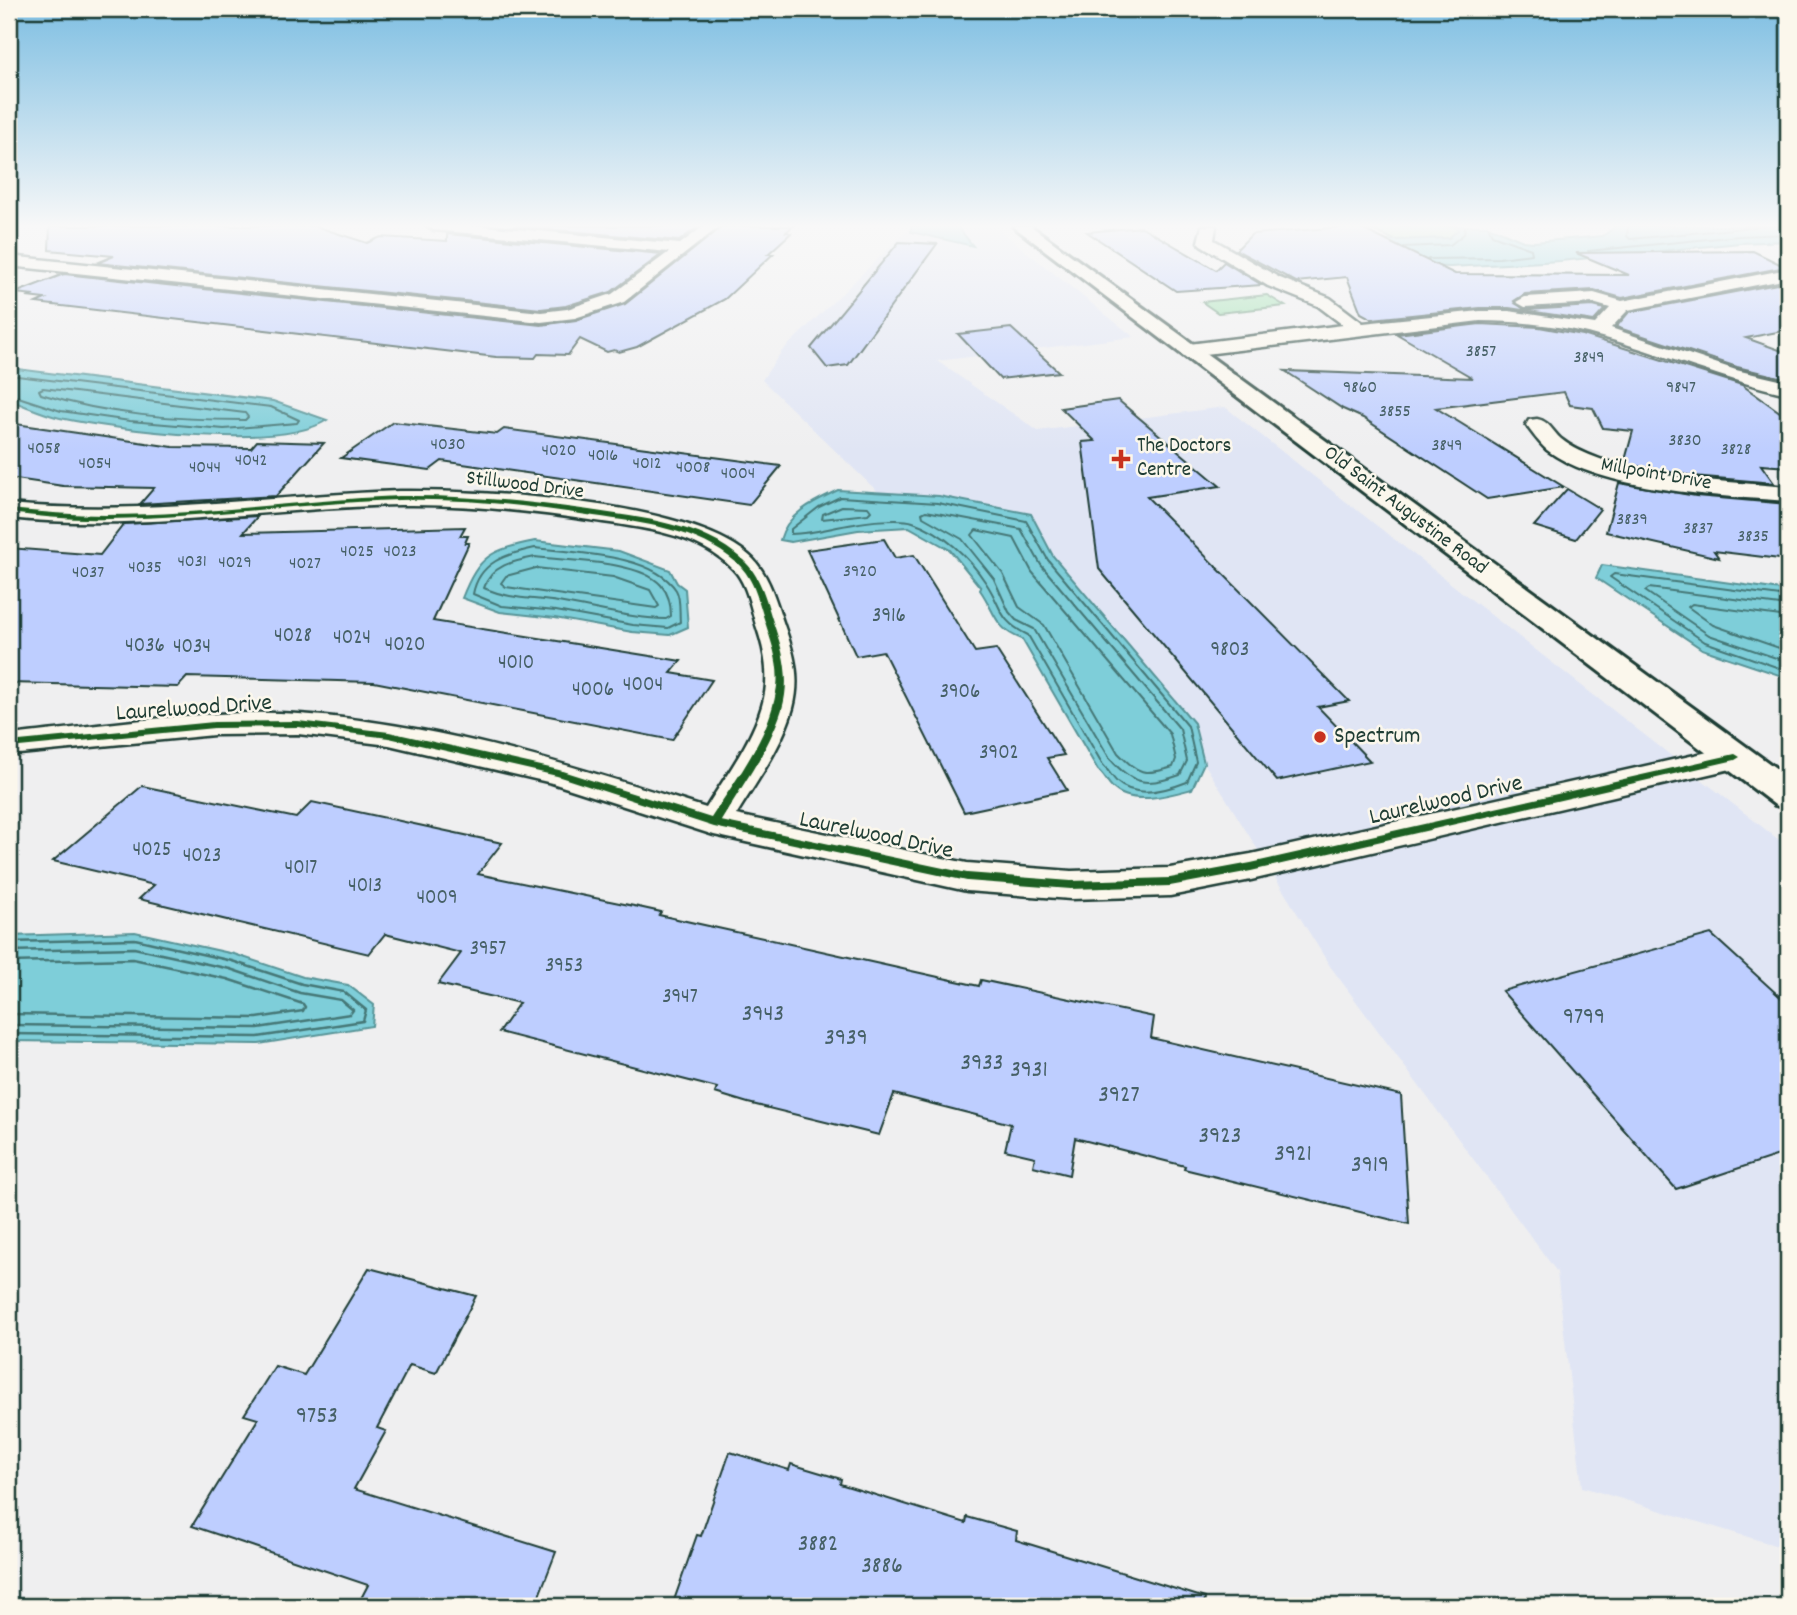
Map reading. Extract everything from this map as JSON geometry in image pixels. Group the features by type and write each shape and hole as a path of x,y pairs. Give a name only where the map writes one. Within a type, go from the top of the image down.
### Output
{"main road":[{"name":"Old Saint Augustine Road","path":"1123,301 1788,796"}],"street":[{"path":"392,301 541,317 595,308 610,301"},
{"path":"1322,301 1359,329"},
{"path":"1463,302 1549,301"},
{"path":"1606,301 1622,306 1646,301"},
{"path":"1599,330 1622,306"},
{"path":"1189,350 1359,329 1500,316 1533,318 1599,330 1692,362 1788,388"},
{"name":"Millpoint Drive","path":"1537,425 1556,446 1588,462 1630,475 1788,494"},
{"name":"Stillwood Drive","path":"9,511 89,517 397,498 468,497 637,519 678,529 721,547 744,565 756,585 782,660 782,691 773,723 714,822"},
{"name":"Laurelwood Drive","path":"9,744 214,725 298,724 389,735 559,774 714,822 967,877 1071,886 1170,882 1251,867 1735,757"}],"shaded area":[{"path":"834,301 1089,301 1134,337 937,361 1038,431 1225,407 1788,847 1788,1549 1582,1487 1557,1272 1330,966 1204,763 1194,723 1053,556 1031,514 940,496 878,492 762,380 782,351"}],"green space":[{"path":"1277,301 1285,306 1218,313 1202,302"}],"water":[{"path":"9,368 273,401 327,420 305,429 237,436 157,432 86,423 54,416 9,400"},
{"path":"838,490 939,496 1031,514 1053,556 1194,723 1204,763 1192,789 1140,798 1129,797 1112,787 1098,770 1022,639 1000,625 981,588 950,550 909,527 858,530 791,542 780,540 795,515"},
{"path":"535,541 619,551 670,570 677,583 685,589 688,627 670,635 632,632 555,618 500,612 462,598 474,572 488,557 507,548"},
{"path":"1602,565 1788,591 1788,678 1702,649 1596,578"},
{"path":"135,932 234,954 303,977 348,985 374,1005 372,1026 259,1044 9,1041 9,936"}],"building":[{"path":"320,301 541,325 576,320 628,301 721,301 637,347 607,352 580,339 568,355 538,354 535,358 496,357 36,303"},
{"path":"467,301 581,301 541,309"},
{"path":"850,301 895,301 848,365 827,368 811,348"},
{"path":"1356,301 1514,301 1525,310 1593,306 1605,309 1594,321 1509,308 1480,308 1372,319 1361,313"},
{"path":"1685,301 1788,301 1788,330 1746,338 1788,353 1788,376 1779,377 1737,367 1616,327 1629,312"},
{"path":"1480,324 1539,327 1583,335 1742,385 1788,418 1788,467 1761,465 1774,483 1693,476 1624,464 1633,431 1603,428 1593,408 1570,405 1564,392 1436,408 1564,487 1487,499 1285,371 1473,378 1397,334"},
{"path":"1011,328 1059,372 1000,379 958,334"},
{"path":"1118,400 1220,486 1147,497 1349,701 1318,707 1370,761 1277,781 1099,569 1082,442 1095,441 1061,408"},
{"path":"393,422 497,434 504,429 781,466 749,505 442,461 430,470 341,458"},
{"path":"9,423 173,447 251,448 257,441 324,443 276,496 140,504 154,488 63,486 9,478"},
{"path":"1619,483 1696,496 1788,504 1788,560 1714,551 1719,558 1606,532"},
{"path":"1567,489 1600,509 1576,539 1534,526"},
{"path":"258,516 243,533 465,527 460,536 468,536 465,543 469,543 433,621 681,661 671,673 712,680 672,740 374,682 187,677 178,687 9,683 9,548 100,555 124,524"},
{"path":"884,539 895,558 914,555 975,652 996,649 1064,755 1047,758 1067,790 964,812 883,651 856,656 807,550"},
{"path":"142,786 296,818 312,802 502,843 478,874 661,912 659,915 979,986 981,980 1154,1017 1151,1038 1401,1095 1409,1224 1184,1169 1185,1166 1075,1138 1069,1175 1033,1166 1035,1157 1005,1150 1011,1124 894,1094 879,1135 748,1103 715,1093 717,1088 499,1032 519,1003 438,984 461,953 385,934 369,954 139,899 154,885 53,861"},
{"path":"1711,934 1788,1004 1788,1152 1676,1189 1502,991"},
{"path":"369,1268 476,1296 436,1373 410,1365 377,1428 386,1431 354,1489 556,1552 535,1606 357,1606 368,1585 192,1526 258,1419 244,1415 275,1366 304,1375"},
{"path":"730,1452 789,1470 791,1464 841,1479 840,1484 966,1523 967,1517 1017,1531 1016,1540 1205,1598 1204,1606 672,1606 697,1535 701,1536"}],"cycle path":[{"path":"9,511 57,516 155,516 350,500 450,498 574,510 637,520 693,534 727,551 748,569 776,641 782,674 781,692 771,726 714,823"},
{"path":"9,745 214,725 298,724 389,735 559,773 714,823 967,877 1071,885 1170,882 1251,867 1735,757"}],"place":[{"name":"The Doctors Centre","path":"1121,459"},
{"name":"Spectrum","path":"1320,737"}]}
